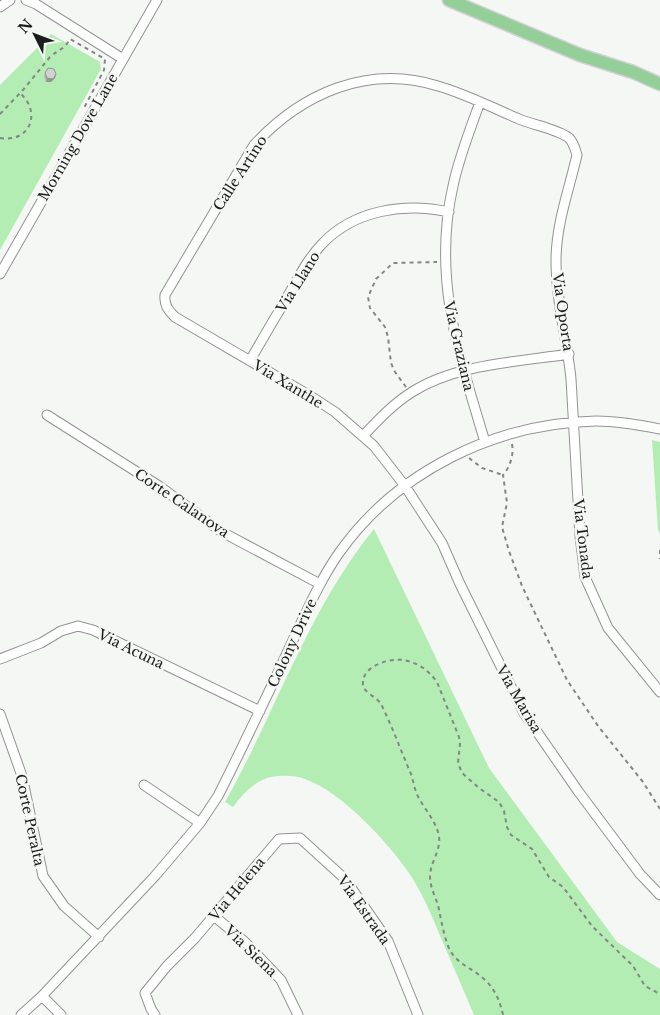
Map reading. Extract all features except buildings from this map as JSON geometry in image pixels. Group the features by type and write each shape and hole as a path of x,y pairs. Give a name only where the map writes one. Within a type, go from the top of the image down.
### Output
{"main road":[{"path":"449,0 580,55 633,72 660,84"}],"street":[{"path":"0,7 10,0"},
{"path":"26,0 36,4 123,59"},
{"name":"Morning Dove Lane","path":"0,274 157,0"},
{"name":"Calle Artino","path":"165,295 254,145 288,113 327,91 351,84 380,79 411,80 438,86 480,102 568,137 574,144"},
{"name":"Via Graziana","path":"480,102 455,177 449,212 445,262 447,299 454,336 485,442"},
{"name":"Via Oporta","path":"573,423 568,354 558,289 556,260 558,232 576,155 574,144"},
{"name":"Via Llano","path":"250,361 307,263 322,244 337,230 376,212 400,208 449,212"},
{"name":"Via Xanthe","path":"165,295 164,303 175,317 335,412 374,446 405,486"},
{"path":"363,436 386,412 411,393 433,381 463,371 568,354"},
{"name":"Corte Calanova","path":"47,415 158,486 222,532 320,584"},
{"name":"Colony Drive","path":"21,1015 99,937 200,823 218,796 320,584 339,553 362,525 405,486 442,462 485,442 545,425 596,421 620,422 660,429"},
{"name":"Via Tonada","path":"573,423 580,536 585,576 608,628 660,692"},
{"name":"Via Marisa","path":"405,486 442,543 460,584 524,713 634,867 660,895"},
{"name":"Via Acuna","path":"0,659 41,643 62,631 78,626 93,630 260,711"},
{"name":"Corte Peralta","path":"0,714 22,776 42,876 64,906 99,937"},
{"path":"144,785 200,823"},
{"name":"Via Estrada","path":"279,839 300,838 345,879 388,941 418,1015"},
{"name":"Via Helena","path":"155,1015 145,993 167,966 195,938 279,839"},
{"name":"Via Siena","path":"214,916 245,942 281,980 298,1015"},
{"path":"42,996 61,1015"}],"path":[{"path":"0,114 50,56 63,49 70,39 105,59 104,70 83,110"},
{"path":"0,138 12,139 18,137 28,128 31,110 20,93"},
{"path":"411,393 391,363 388,337 384,327 370,308 368,297 376,279 393,263 445,262"},
{"path":"502,475 507,470 513,450 511,434"},
{"path":"464,451 472,461 482,468 502,475"},
{"path":"502,475 507,503 502,527 522,586 567,680 593,719 643,782 660,809"},
{"path":"660,550 660,559"},
{"path":"502,1015 499,999 494,991 483,978 460,963 451,951 441,922 430,874 437,854 439,835 415,791 412,776 380,703 363,685 365,677 371,670 383,662 393,659 417,663 433,676 459,737 458,763 462,773 499,802 504,811 507,827 511,835 532,849 549,877 563,887 592,926 633,966 646,986 660,994"}],"green space":[{"path":"51,34 100,62 101,69 0,250 0,85"},
{"path":"652,440 660,442 660,534 658,530"},
{"path":"374,529 489,768 617,942 660,969 660,1015 474,1015 433,918 416,884 391,849 349,807 319,786 301,778 288,776 271,777 260,781 245,793 233,807 225,802 261,733 311,627 351,560"}]}
